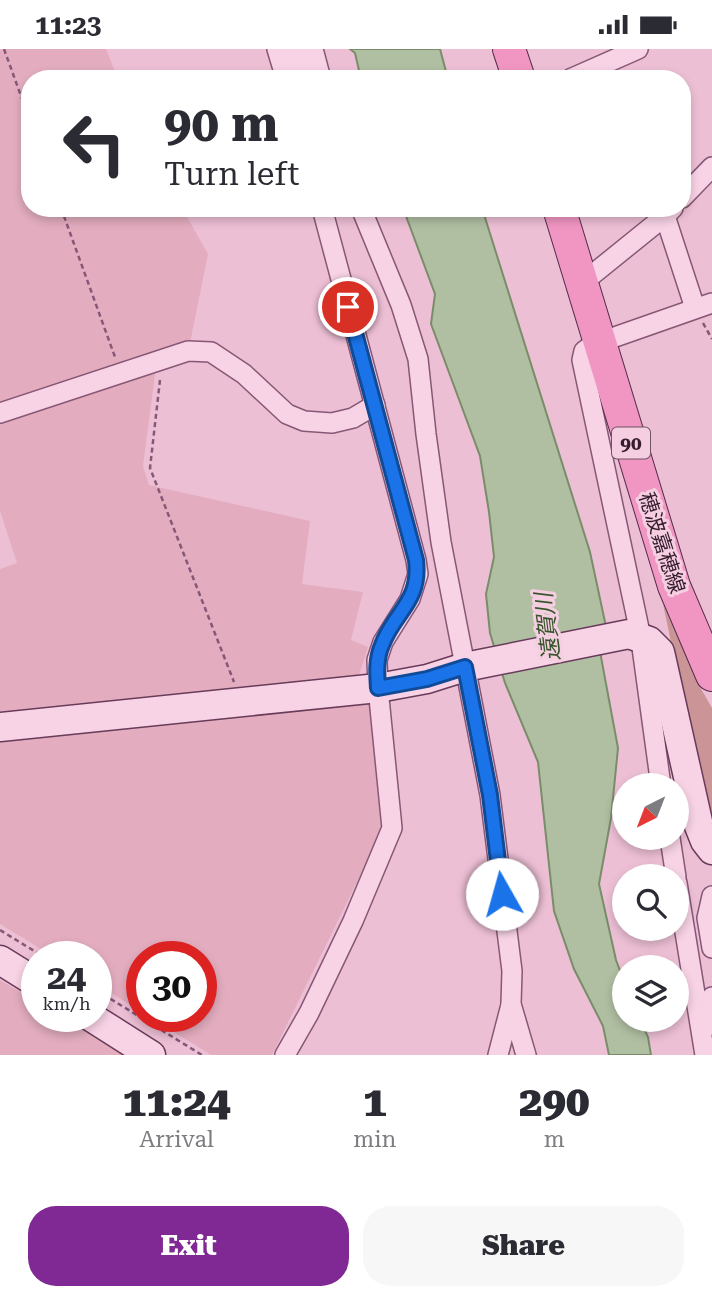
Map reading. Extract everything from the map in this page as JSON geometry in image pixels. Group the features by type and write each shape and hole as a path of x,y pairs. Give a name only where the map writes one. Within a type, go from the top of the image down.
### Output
{"main road":[{"path":"509,49 516,70"},
{"name":"穂波嘉穂線","path":"562,217 674,586 704,633 712,675"}],"street":[{"path":"277,49 283,70"},
{"path":"295,49 301,70"},
{"path":"313,49 319,70"},
{"path":"590,70 638,49"},
{"path":"691,189 712,167"},
{"path":"285,1055 309,1013 353,921 392,828 377,660 383,642 410,599 418,574 324,217"},
{"path":"365,217 401,305 418,359 441,542 471,666 512,971 512,1004 498,1055"},
{"path":"582,283 663,217"},
{"path":"659,773 582,361 584,351 600,341 704,306 671,217"},
{"path":"0,413 188,351 211,352 244,374 286,414 304,421 332,423 352,418 375,405"},
{"path":"0,727 378,688 427,679 471,666 632,636 649,641 660,652 699,826 712,850"},
{"path":"712,896 707,918 712,949"},
{"path":"686,941 704,1048"},
{"path":"0,960 21,973"},
{"path":"704,1048 712,997"},
{"path":"512,1004 526,1055"},
{"path":"112,1030 151,1055"}],"path":[{"path":"4,49 21,96"},
{"path":"64,217 121,373"},
{"path":"162,359 150,468 242,702"},
{"path":"0,930 21,943"},
{"path":"112,1000 202,1055"}],"shaded area":[{"path":"106,49 114,70 21,70 21,217 187,217 208,254 190,343 0,410 0,50"},
{"path":"156,367 143,466 149,485 310,521 302,584 363,592 351,640 368,647 358,678 0,718 0,569 17,563 0,511 0,421"},
{"path":"663,604 712,708 712,817 697,766"},
{"path":"364,697 372,706 384,827 272,1055 211,1055 174,1032 217,1032 217,941 126,941 126,1002 112,994 112,941 28,941 0,924 0,734"},
{"path":"0,980 21,992 21,1032 88,1032 127,1055 0,1055"}],"water":[{"path":"350,49 440,49 446,70 359,70 355,53"},
{"name":"遠賀川","path":"406,217 485,217 590,552 605,622 601,657 618,748 616,773 612,773 611,818 599,884 615,955 612,955 612,1032 646,1032 651,1055 609,1055 603,1026 574,969 554,911 538,762 505,683 490,633 486,594 494,557 480,456 431,324 435,294"}],"route":[{"path":"348,307 418,574 410,599 383,642 377,660 378,688 427,679 465,667 490,795 502,894"}]}
